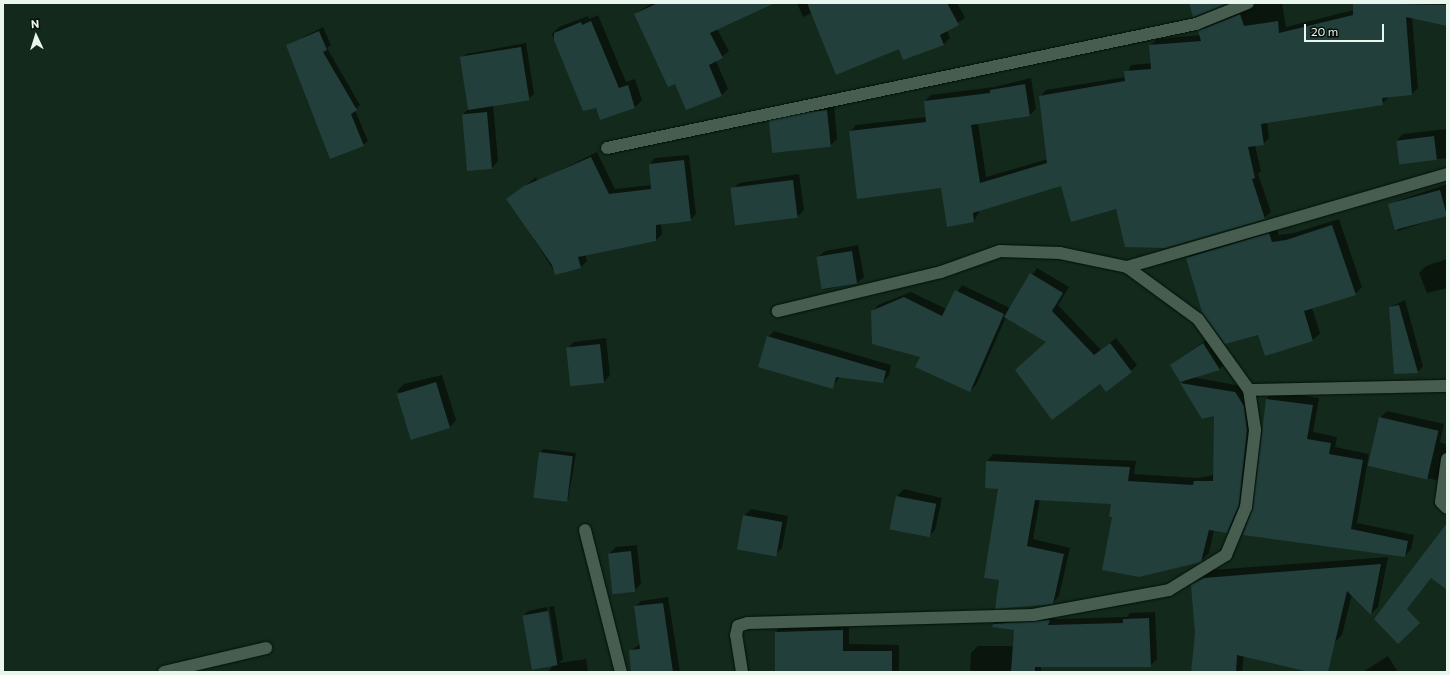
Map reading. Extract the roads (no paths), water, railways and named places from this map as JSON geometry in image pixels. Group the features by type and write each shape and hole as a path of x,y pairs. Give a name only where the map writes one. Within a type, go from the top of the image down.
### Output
{"street":[{"path":"608,148 1196,24 1248,3"},
{"path":"1127,267 1447,174"},
{"path":"742,672 736,635 738,626 748,623 1033,615 1169,590 1226,555 1246,507 1254,430 1250,390 1198,319 1127,267 1060,253 1000,251 941,272 778,311"},
{"path":"1250,390 1447,386"},
{"path":"1447,459 1441,502 1447,508"},
{"path":"585,530 621,672"},
{"path":"164,672 266,648"}]}
